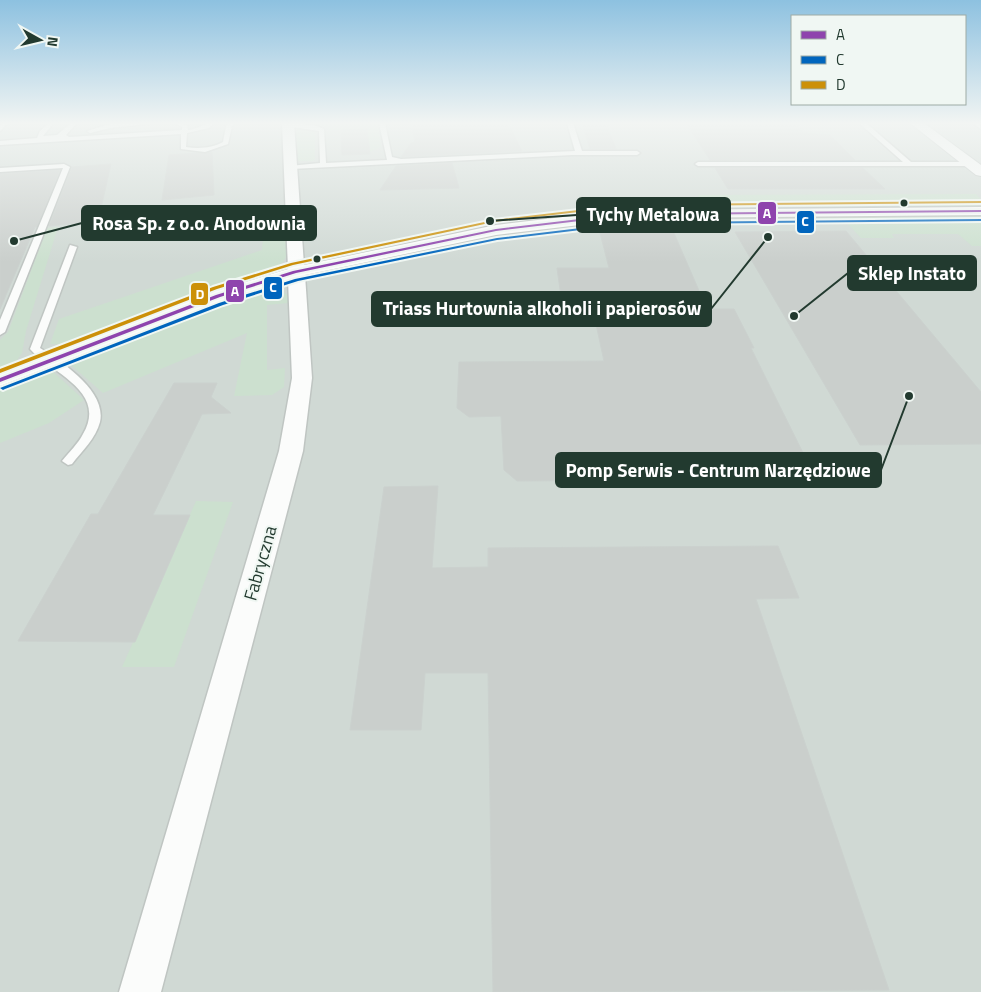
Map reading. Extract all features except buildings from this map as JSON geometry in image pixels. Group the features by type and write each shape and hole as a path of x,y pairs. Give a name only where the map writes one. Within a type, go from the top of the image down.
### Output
{"street":[{"name":"Fabryczna","path":"140,992 291,451 302,378 291,169"},
{"path":"0,380 218,296 295,272 452,238 542,224 664,214 981,211"}],"lane":[{"path":"0,332 67,169"},
{"path":"68,461 90,432 95,415 91,398 64,369 35,349 73,247"}],"shaded area":[{"path":"0,169 981,169 981,992 0,992"}],"green space":[{"path":"976,194 981,199 981,206 708,207 702,205 698,195"},
{"path":"799,215 981,215 981,246 972,246 958,234 892,234 894,238 861,238 847,223 803,222"},
{"path":"284,226 287,255 283,262 266,274 154,312 70,345 50,344 59,319 262,250 264,228"},
{"path":"58,227 26,331 22,353 15,363 0,372 0,340 8,332 47,228"},
{"path":"264,289 279,291 288,295 288,303 267,305 267,370 285,368 284,387 272,395 234,396 247,333 103,393 70,364 75,355 247,292"},
{"path":"50,369 84,400 49,423 0,443 0,388 43,370"},
{"path":"196,501 233,502 174,667 122,667"}],"transit line":[{"name":"D","path":"0,371 215,288 292,264 494,221 587,210 663,205 981,202"},
{"name":"A","path":"0,380 218,296 295,272 496,230 588,219 664,214 981,211"},
{"name":"C","path":"3,388 221,304 297,280 497,239 589,228 664,223 981,220"}],"place":[{"name":"Tychy Metalowa","path":"490,221"},
{"name":"Triass Hurtownia alkoholi i papierosów","path":"768,237"},
{"name":"Rosa Sp. z o.o. Anodownia","path":"14,241"},
{"name":"Sklep Instato","path":"794,316"},
{"name":"Pomp Serwis - Centrum Narzędziowe","path":"909,396"}]}
